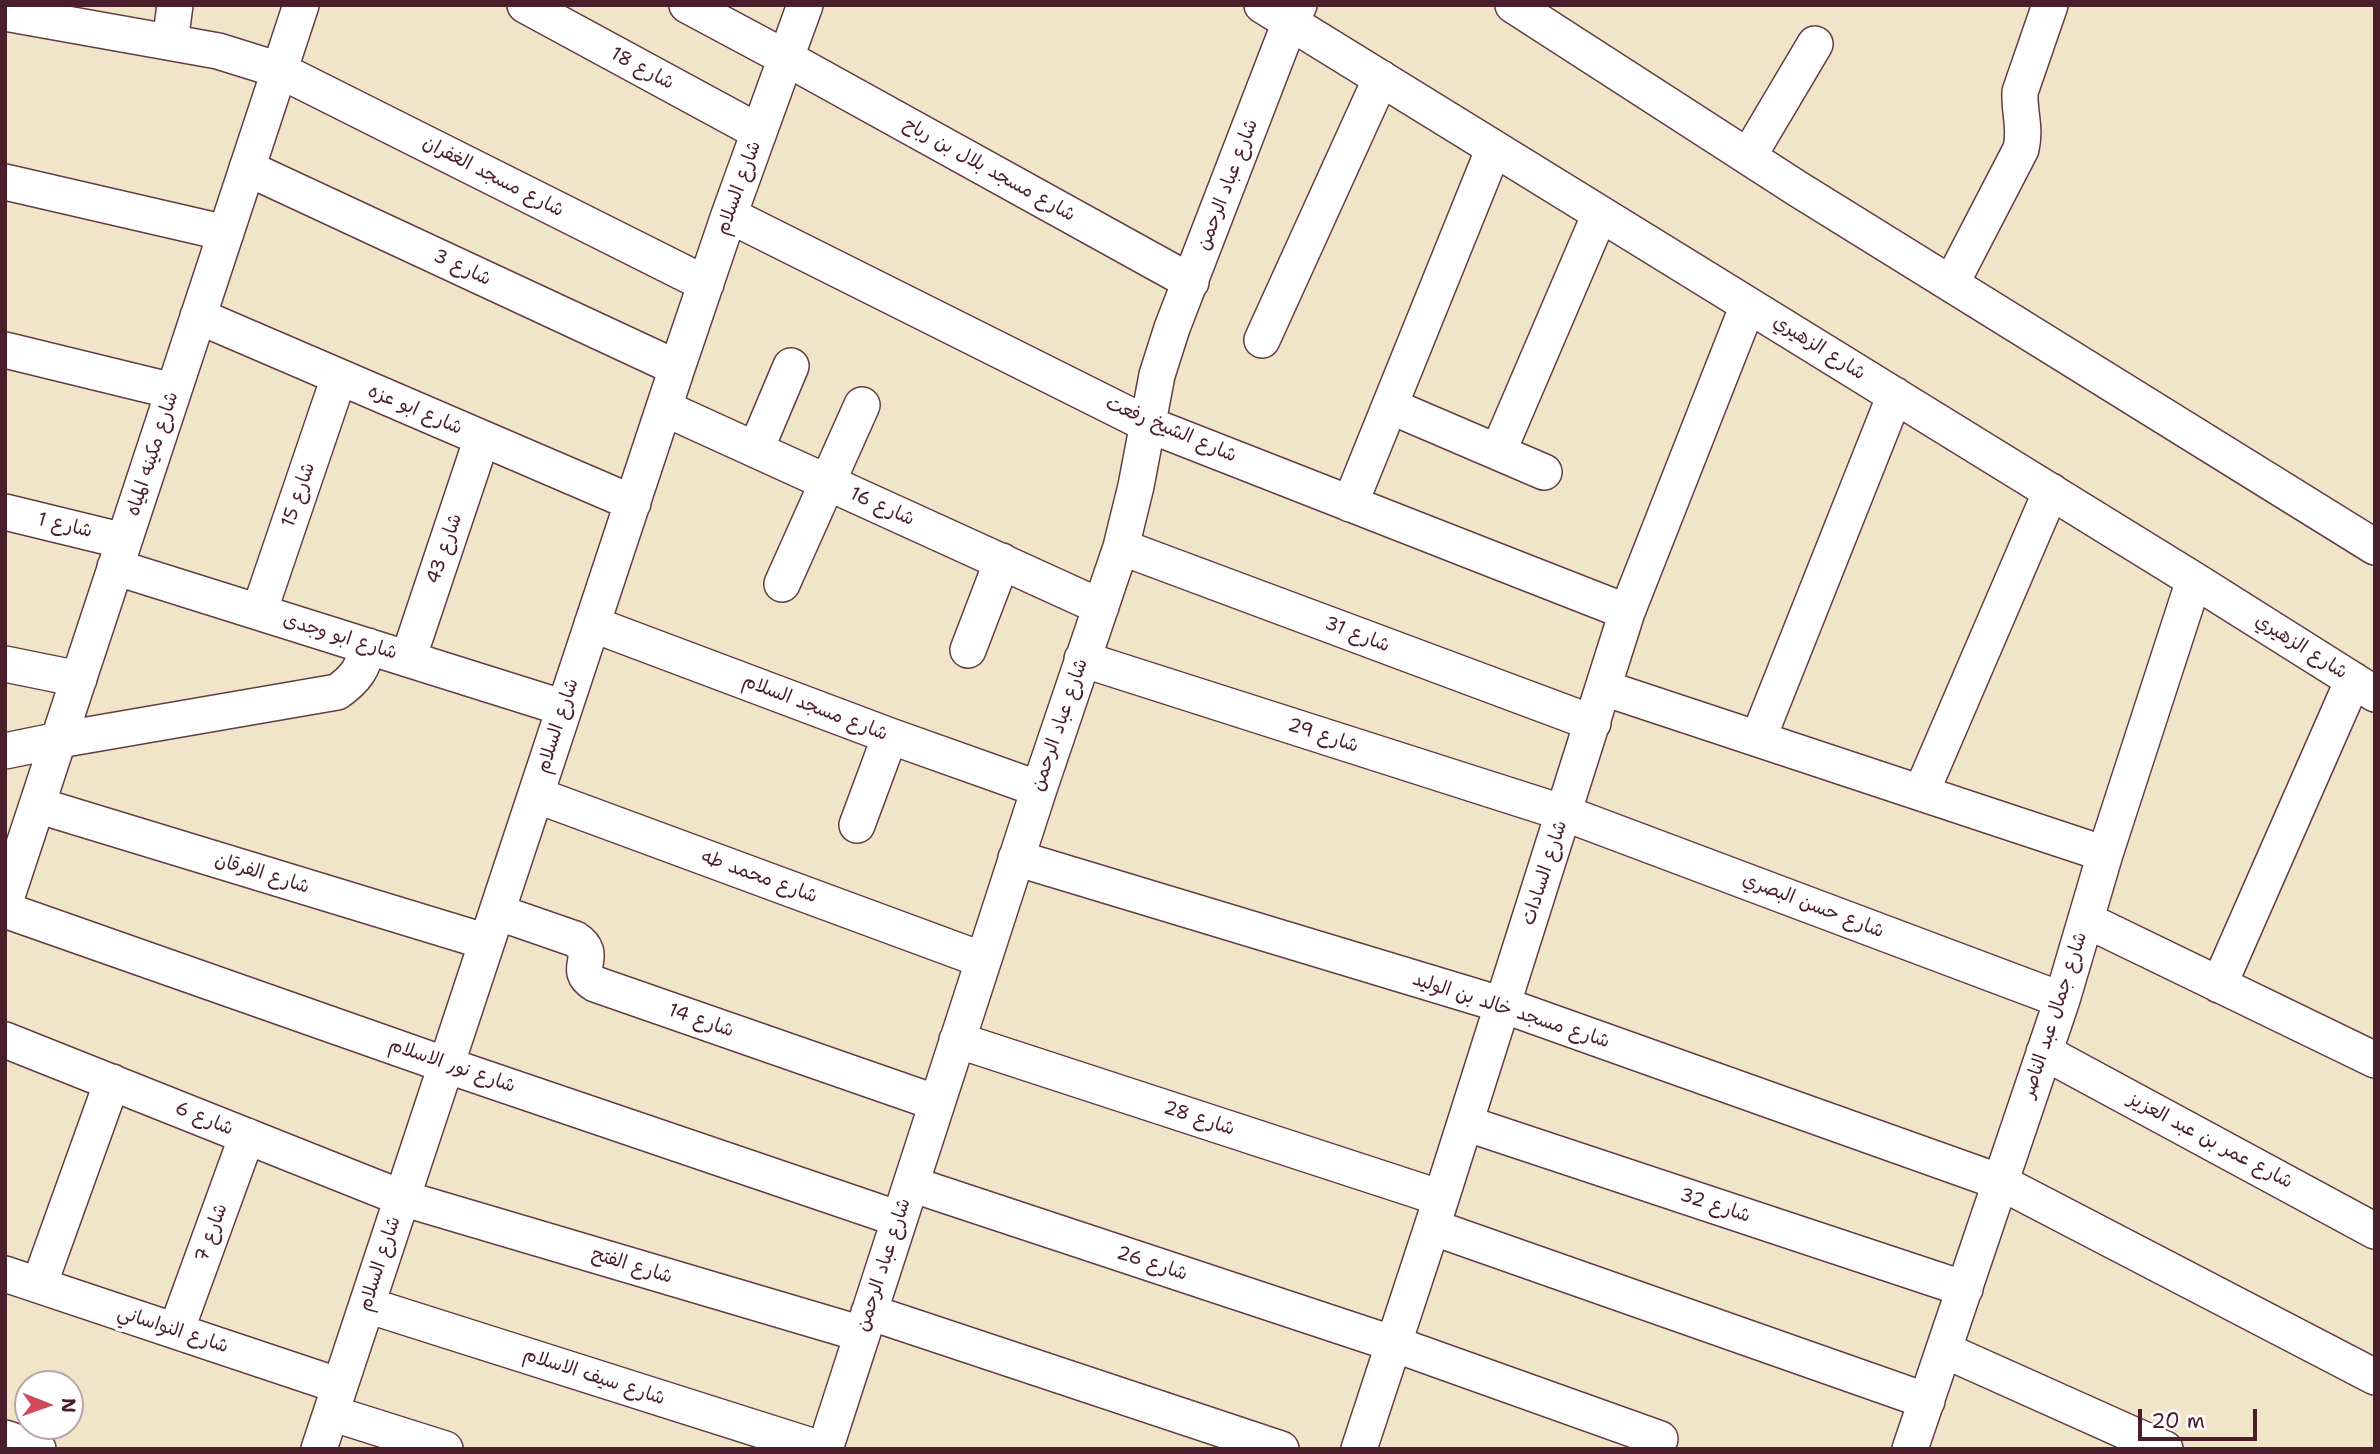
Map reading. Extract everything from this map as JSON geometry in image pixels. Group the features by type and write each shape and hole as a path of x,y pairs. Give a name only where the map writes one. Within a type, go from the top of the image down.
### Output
{"street":[{"path":"170,42 175,5"},
{"name":"شارع مكينه المياه","path":"5,902 301,5"},
{"name":"شارع 18","path":"524,5 759,132"},
{"name":"شارع مسجد بلال بن رباح","path":"687,5 1191,282"},
{"name":"شارع السلام","path":"319,1449 677,368 805,5"},
{"path":"1513,5 1748,157 2375,547"},
{"path":"1951,284 2021,149 2025,134 2019,104 2020,92 2050,5"},
{"name":"شارع الزهيري","path":"1284,11 1381,78 2364,687"},
{"name":"شارع عباد الرحمن","path":"823,1449 1016,858 1121,547 1136,486 1157,375 1172,328 1191,282 1284,11"},
{"name":"شارع مسجد الغفران","path":"5,13 57,13 170,42 218,51 279,70 706,284"},
{"path":"1748,157 1815,44"},
{"path":"1262,340 1381,78"},
{"path":"1350,504 1494,148"},
{"name":"شارع 3","path":"247,168 677,368"},
{"path":"5,182 226,233"},
{"path":"1498,452 1600,214"},
{"name":"شارع الشيخ رفعت","path":"729,215 1147,424 1627,612"},
{"name":"شارع السادات","path":"1359,1449 1437,1213 1627,612 1748,305"},
{"name":"شارع ابو عزه","path":"198,316 633,503"},
{"path":"5,349 173,391"},
{"path":"756,449 791,366"},
{"name":"شارع 15","path":"259,612 339,377"},
{"path":"1758,738 1895,395"},
{"path":"782,584 862,405"},
{"path":"1390,406 1544,472"},
{"name":"شارع 16","path":"664,408 1101,607"},
{"name":"شارع 43","path":"408,659 482,438"},
{"path":"1921,793 2051,491"},
{"name":"شارع 1","path":"5,512 120,554"},
{"name":"شارع 31","path":"1121,547 1593,723"},
{"name":"شارع ابو وجدى","path":"120,554 259,612 564,708"},
{"path":"968,650 1002,561"},
{"name":"شارع جمال عبد الناصر","path":"1910,1449 2062,1000 2105,854 2194,580"},
{"name":"شارع مسجد السلام","path":"592,624 1039,789"},
{"path":"5,751 337,692 353,681 364,665 368,646"},
{"name":"شارع 29","path":"1083,659 1564,813"},
{"path":"5,664 79,679"},
{"path":"2219,985 2364,687"},
{"path":"1604,688 2105,854"},
{"path":"857,825 890,736"},
{"name":"شارع محمد طه","path":"536,794 983,960"},
{"name":"شارع الفرقان","path":"37,805 492,927"},
{"name":"شارع حسن البصري","path":"1564,813 2062,1000"},
{"name":"شارع مسجد خالد بن الوليد","path":"1016,858 1503,1005 2000,1182 2375,1377"},
{"name":"شارع نور الاسلام","path":"5,910 446,1065 899,1219"},
{"path":"2086,920 2219,985 2371,1047"},
{"name":"شارع 14","path":"492,927 575,939 583,944 587,952 583,968 585,975 595,984 937,1103"},
{"name":"شارع 6","path":"5,1040 402,1198"},
{"name":"شارع 28","path":"957,1040 1437,1213 1927,1401"},
{"name":"شارع عمر بن عبد العزيز","path":"2044,1052 2375,1231"},
{"path":"39,1285 112,1082"},
{"name":"شارع 32","path":"1465,1123 1965,1289"},
{"name":"شارع 7","path":"176,1331 247,1136"},
{"name":"شارع 26","path":"911,1184 1394,1344 1660,1439"},
{"name":"شارع الفتح","path":"402,1198 865,1323 1281,1449"},
{"name":"شارع النواساني","path":"5,1274 176,1331 445,1449"},
{"name":"شارع سيف الاسلام","path":"367,1305 823,1449"},
{"path":"1944,1350 2122,1440 2165,1449"},
{"path":"5,1438 38,1449"}]}
